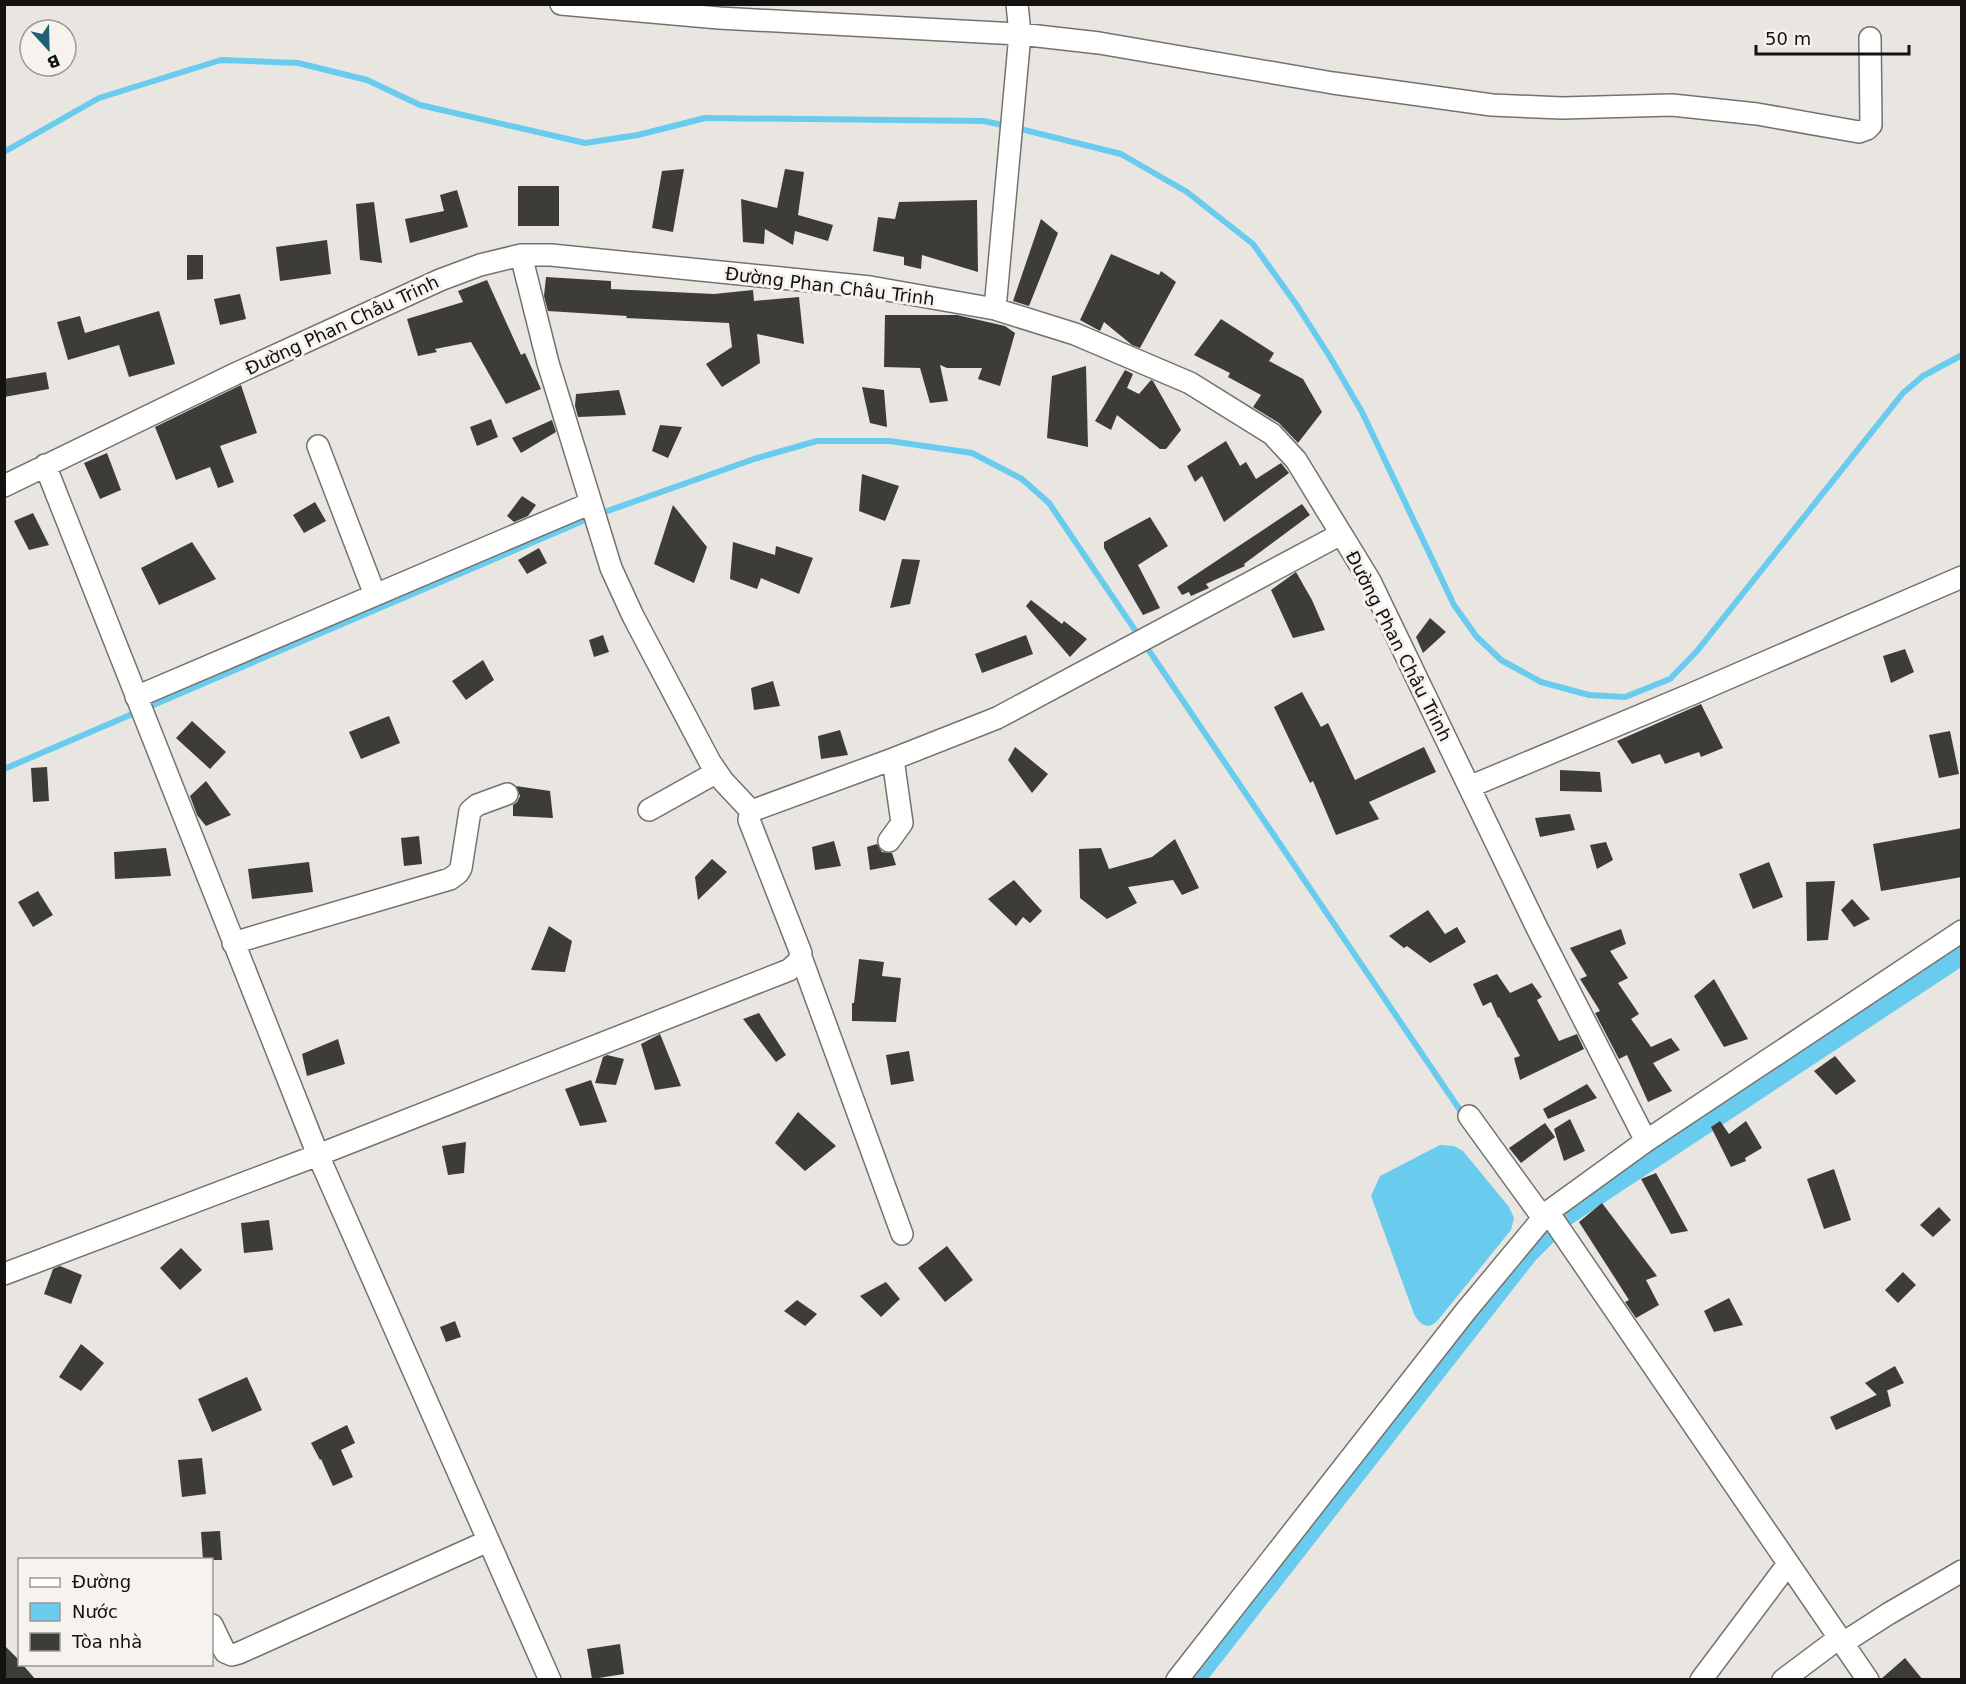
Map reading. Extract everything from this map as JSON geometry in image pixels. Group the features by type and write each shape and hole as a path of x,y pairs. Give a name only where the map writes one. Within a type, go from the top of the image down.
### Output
{"street":[{"path":"561,4 719,18 1020,34 1099,43 1333,83 1482,104 1563,108 1672,105 1757,114 1859,132 1871,125 1870,38"},
{"path":"995,309 1020,34 1017,4"},
{"path":"521,255 548,363 611,568 633,616 700,745 717,772 752,812"},
{"name":"Đường Phan Châu Trinh","path":"4,486 235,374 440,280 480,265 521,255 551,255 870,287 995,309 1075,334 1190,383 1272,434 1296,460 1370,581 1537,928 1646,1141"},
{"path":"318,446 375,595"},
{"path":"45,465 318,1155 550,1680"},
{"path":"140,705 375,595 592,505"},
{"path":"902,1234 749,820 752,812 997,718 1341,534"},
{"path":"1469,787 1962,577"},
{"path":"889,841 902,823 892,759"},
{"path":"649,810 717,772"},
{"path":"233,943 450,879 458,873 460,868 470,811 477,805 507,794"},
{"path":"1177,1680 1457,1321 1545,1215 1646,1141 1962,931"},
{"path":"4,1274 318,1155 789,970 801,957"},
{"path":"1469,1116 1545,1215 1569,1242 1868,1680"},
{"path":"213,1627 225,1652 232,1655 239,1653 488,1541"},
{"path":"1701,1680 1788,1564"},
{"path":"1783,1680 1841,1641 1962,1571"}],"water":[{"path":"1440,1145 1454,1146 1463,1151 1509,1207 1514,1218 1511,1230 1438,1320 1428,1326 1422,1324 1414,1314 1371,1196 1380,1176"}],"building":[{"path":"684,169 673,232 652,228 662,171"},
{"path":"785,169 804,172 798,215 833,225 828,241 795,231 793,245 765,229 764,244 743,242 741,199 777,208"},
{"path":"518,186 559,186 559,226 518,226"},
{"path":"457,190 468,227 410,243 405,219 444,211 440,195"},
{"path":"977,200 978,272 922,255 921,269 904,265 904,257 873,251 878,217 895,219 899,202"},
{"path":"374,202 382,263 360,260 356,204"},
{"path":"1041,219 1058,233 1029,306 1013,301"},
{"path":"327,240 331,274 280,281 276,247"},
{"path":"1111,254 1159,275 1161,271 1176,282 1140,348 1132,345 1104,322 1100,331 1080,320"},
{"path":"187,255 203,255 203,279 187,280"},
{"path":"546,277 611,281 611,289 714,294 753,290 754,301 799,297 804,344 757,334 760,363 722,387 706,364 732,347 729,323 626,318 627,316 548,311 544,296"},
{"path":"487,280 521,355 525,353 541,389 506,404 471,342 435,349 437,352 418,356 407,319 463,302 458,291"},
{"path":"240,294 246,319 220,325 214,299"},
{"path":"159,311 175,364 129,377 119,345 68,360 57,322 80,316 85,333"},
{"path":"885,315 957,315 1005,326 1015,333 1000,386 978,379 982,368 947,368 940,365 948,401 930,403 920,368 884,367"},
{"path":"1221,319 1274,353 1269,361 1303,379 1322,412 1298,443 1279,423 1253,407 1261,395 1228,377 1230,373 1194,355"},
{"path":"1086,366 1088,447 1047,438 1052,376"},
{"path":"1125,370 1133,374 1127,388 1139,394 1151,380 1153,381 1181,430 1166,449 1160,449 1117,415 1111,430 1095,421"},
{"path":"46,372 49,389 4,397 4,379"},
{"path":"241,385 257,433 220,446 234,482 218,488 210,467 176,480 155,427"},
{"path":"862,387 884,390 887,427 870,423"},
{"path":"619,390 626,415 578,417 575,406 576,394"},
{"path":"491,419 498,437 477,446 470,427"},
{"path":"552,420 556,432 521,453 512,438"},
{"path":"660,425 682,427 668,458 652,451"},
{"path":"1226,441 1240,466 1246,462 1256,479 1281,463 1289,473 1224,522 1202,476 1195,482 1187,466"},
{"path":"107,453 121,490 100,499 84,463"},
{"path":"862,474 899,486 885,521 859,511"},
{"path":"522,496 536,505 528,516 514,522 507,516"},
{"path":"315,502 326,521 304,533 293,515"},
{"path":"1302,504 1310,515 1244,564 1245,566 1206,584 1209,588 1191,596 1189,592 1182,595 1177,587"},
{"path":"673,505 707,547 694,583 654,564"},
{"path":"33,513 49,545 29,550 14,521"},
{"path":"1150,517 1168,546 1138,565 1160,608 1143,615 1104,548 1104,542"},
{"path":"192,542 216,579 159,605 141,568"},
{"path":"733,542 775,555 776,546 813,558 799,594 761,578 757,589 730,579"},
{"path":"539,548 547,563 527,574 518,560"},
{"path":"902,559 920,560 910,604 890,608"},
{"path":"1296,572 1325,630 1293,638 1271,590"},
{"path":"1031,600 1062,624 1064,621 1087,639 1070,657 1026,606"},
{"path":"1430,618 1446,632 1423,653 1416,637"},
{"path":"603,635 609,652 594,657 589,640"},
{"path":"1026,635 1033,654 982,673 975,654"},
{"path":"1905,649 1914,672 1891,683 1883,656"},
{"path":"483,660 494,680 466,700 452,681"},
{"path":"773,681 780,706 754,710 751,688"},
{"path":"1302,692 1321,727 1328,723 1355,780 1424,747 1436,772 1369,802 1379,819 1336,835 1313,781 1310,783 1274,707"},
{"path":"1701,704 1723,748 1701,757 1699,752 1665,764 1660,754 1632,764 1617,741"},
{"path":"389,716 400,743 361,759 349,732"},
{"path":"192,721 226,752 210,769 176,738"},
{"path":"840,730 848,755 821,759 818,736"},
{"path":"1950,731 1959,774 1939,778 1929,735"},
{"path":"1015,747 1048,774 1032,793 1008,760"},
{"path":"47,767 49,801 33,802 31,768"},
{"path":"1560,770 1600,772 1602,792 1560,791"},
{"path":"206,781 231,815 206,826 197,815 190,796"},
{"path":"516,786 550,791 553,818 513,816 513,805 520,796"},
{"path":"1570,814 1575,830 1540,837 1535,818"},
{"path":"1962,828 1962,877 1881,891 1873,844"},
{"path":"419,836 422,864 404,866 401,838"},
{"path":"1175,839 1199,888 1182,895 1173,880 1128,887 1137,903 1107,919 1080,898 1079,849 1101,848 1109,869 1152,857"},
{"path":"834,841 841,866 815,870 812,847"},
{"path":"1606,842 1613,860 1597,869 1590,845"},
{"path":"877,844 882,852 892,853 896,865 870,870 867,847"},
{"path":"166,848 171,876 115,879 114,852"},
{"path":"712,859 727,872 698,900 695,877"},
{"path":"309,862 313,892 252,899 248,869"},
{"path":"1769,862 1783,897 1753,909 1739,874"},
{"path":"1014,880 1042,911 1030,923 1023,917 1016,926 988,899"},
{"path":"1835,881 1828,940 1807,941 1806,882"},
{"path":"38,891 53,915 33,927 18,902"},
{"path":"1852,899 1870,919 1854,927 1841,910"},
{"path":"1428,910 1445,934 1457,927 1466,942 1430,963 1389,936"},
{"path":"549,926 572,941 565,972 531,970"},
{"path":"1621,929 1626,944 1610,951 1628,978 1618,983 1639,1014 1631,1019 1651,1047 1671,1038 1680,1050 1653,1063 1672,1091 1648,1102 1627,1055 1619,1059 1595,1013 1600,1011 1580,979 1587,976 1570,948"},
{"path":"859,959 884,962 882,976 901,978 896,1022 852,1021 852,1003 854,1003"},
{"path":"1497,974 1510,993 1532,983 1542,997 1537,1000 1559,1041 1577,1034 1584,1049 1520,1080 1514,1058 1520,1056 1491,1002 1483,1006 1473,984"},
{"path":"1714,979 1748,1039 1724,1047 1694,996"},
{"path":"759,1013 786,1055 776,1062 743,1019"},
{"path":"660,1034 681,1086 655,1090 641,1044"},
{"path":"338,1039 345,1064 307,1076 302,1054"},
{"path":"909,1051 914,1081 891,1085 886,1055"},
{"path":"607,1055 624,1059 616,1085 595,1083 603,1057"},
{"path":"1835,1056 1856,1081 1836,1095 1814,1071"},
{"path":"591,1080 607,1122 580,1126 565,1089"},
{"path":"1587,1084 1597,1098 1548,1119 1543,1109"},
{"path":"798,1112 836,1146 805,1171 775,1143"},
{"path":"1570,1119 1585,1151 1564,1161 1554,1129"},
{"path":"1720,1121 1729,1134 1746,1121 1762,1148 1745,1158 1746,1161 1731,1167 1711,1127"},
{"path":"1545,1123 1555,1137 1521,1163 1509,1148"},
{"path":"466,1142 464,1173 448,1175 442,1146"},
{"path":"1834,1169 1851,1220 1824,1229 1807,1179"},
{"path":"1656,1173 1688,1231 1671,1234 1641,1179"},
{"path":"1602,1203 1657,1276 1646,1280 1659,1305 1636,1318 1625,1302 1629,1300 1579,1222"},
{"path":"1939,1207 1951,1220 1933,1237 1920,1225"},
{"path":"269,1220 273,1250 244,1253 241,1223"},
{"path":"947,1246 973,1280 945,1302 918,1268"},
{"path":"181,1248 202,1270 180,1290 160,1268"},
{"path":"60,1266 82,1275 71,1304 44,1294 53,1269"},
{"path":"1903,1272 1916,1285 1898,1303 1885,1290"},
{"path":"886,1282 900,1299 881,1317 860,1296"},
{"path":"1729,1298 1743,1325 1714,1332 1704,1311"},
{"path":"797,1300 817,1314 805,1326 784,1311"},
{"path":"455,1321 461,1337 446,1342 440,1327"},
{"path":"81,1344 104,1363 81,1391 59,1377"},
{"path":"1895,1366 1904,1383 1877,1395 1865,1383"},
{"path":"247,1377 262,1410 212,1432 198,1399"},
{"path":"1887,1390 1891,1406 1836,1430 1830,1417"},
{"path":"347,1425 355,1443 341,1450 353,1477 333,1486 311,1443"},
{"path":"202,1458 206,1494 182,1497 178,1460"},
{"path":"220,1531 222,1560 203,1558 201,1532"},
{"path":"620,1644 624,1674 592,1679 587,1649"},
{"path":"4,1645 18,1659 18,1666 24,1666 36,1680 4,1680"},
{"path":"1905,1658 1923,1680 1881,1680 1881,1679"}],"waterway":[{"path":"4,152 99,98 221,60 298,63 367,80 420,105 585,143 638,135 705,118 984,121 1007,126"},
{"path":"1016,128 1121,154 1187,192 1253,244 1296,304 1362,412 1454,605 1476,636 1501,660 1541,682 1589,695 1625,697 1670,679 1697,651 1903,393 1923,376 1962,355"},
{"path":"4,769 599,514 754,459 817,441 890,441 972,453 1022,479 1049,503 1464,1116"},
{"path":"1194,1680 1528,1253 1565,1216 1962,954"}]}
